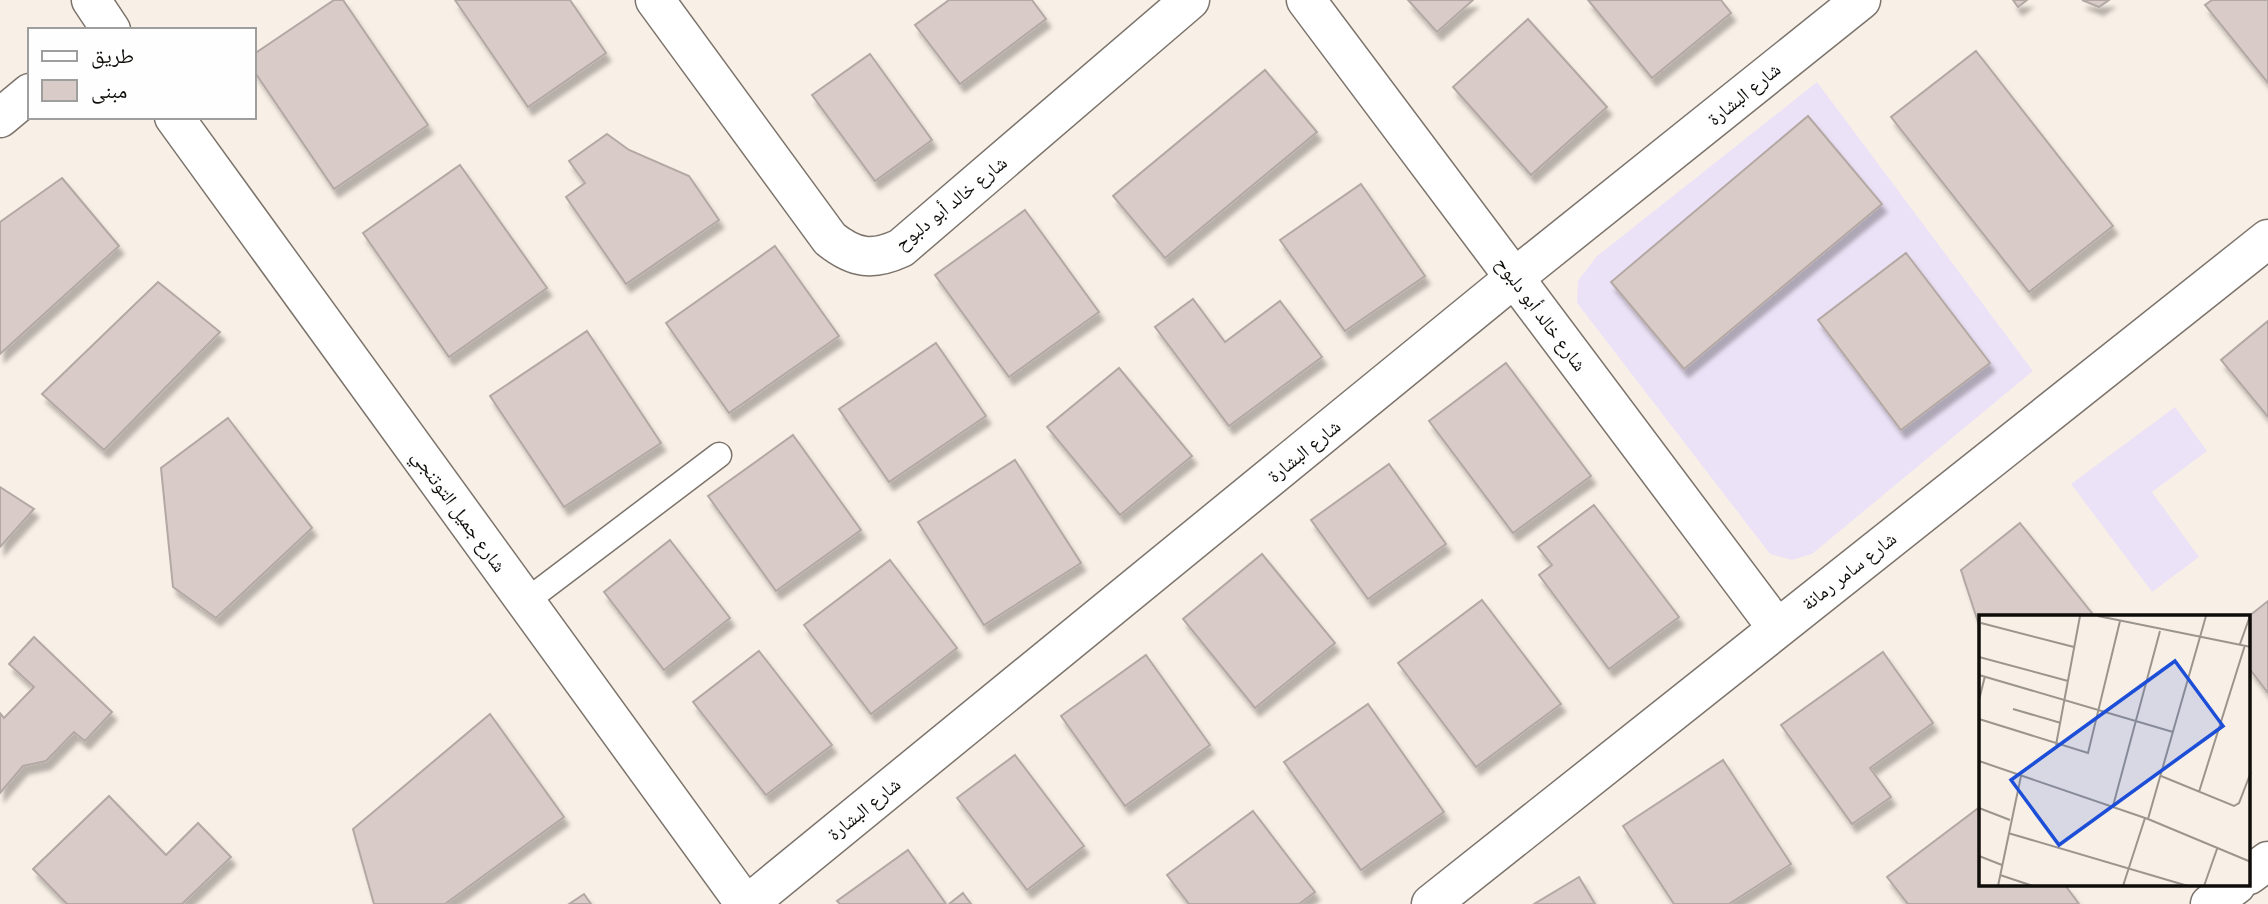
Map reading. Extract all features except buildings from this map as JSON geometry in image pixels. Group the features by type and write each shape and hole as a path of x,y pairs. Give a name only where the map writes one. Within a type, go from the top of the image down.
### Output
{"street":[{"name":"شارع خالد أبو دلبوح","path":"655,0 831,239 854,255 867,258 886,255 901,248 1190,0"},
{"name":"شارع خالد أبو دلبوح","path":"1306,0 1777,628"},
{"name":"شارع البشارة","path":"747,904 1514,278 1861,0"},
{"path":"0,118 28,95"},
{"name":"شارع جميل التوتنجي","path":"175,119 747,904"},
{"name":"شارع سامر رمانة","path":"1431,904 2268,239"},
{"path":"2250,874 2268,860"},
{"path":"2210,904 2235,886"}],"lane":[{"path":"525,602 719,455"}],"shaded area":[{"path":"1817,82 2033,371 1812,554 1792,560 1770,554 1577,303 1578,281 1596,257"},
{"path":"2175,407 2207,451 2152,492 2199,557 2152,592 2071,484"}]}
